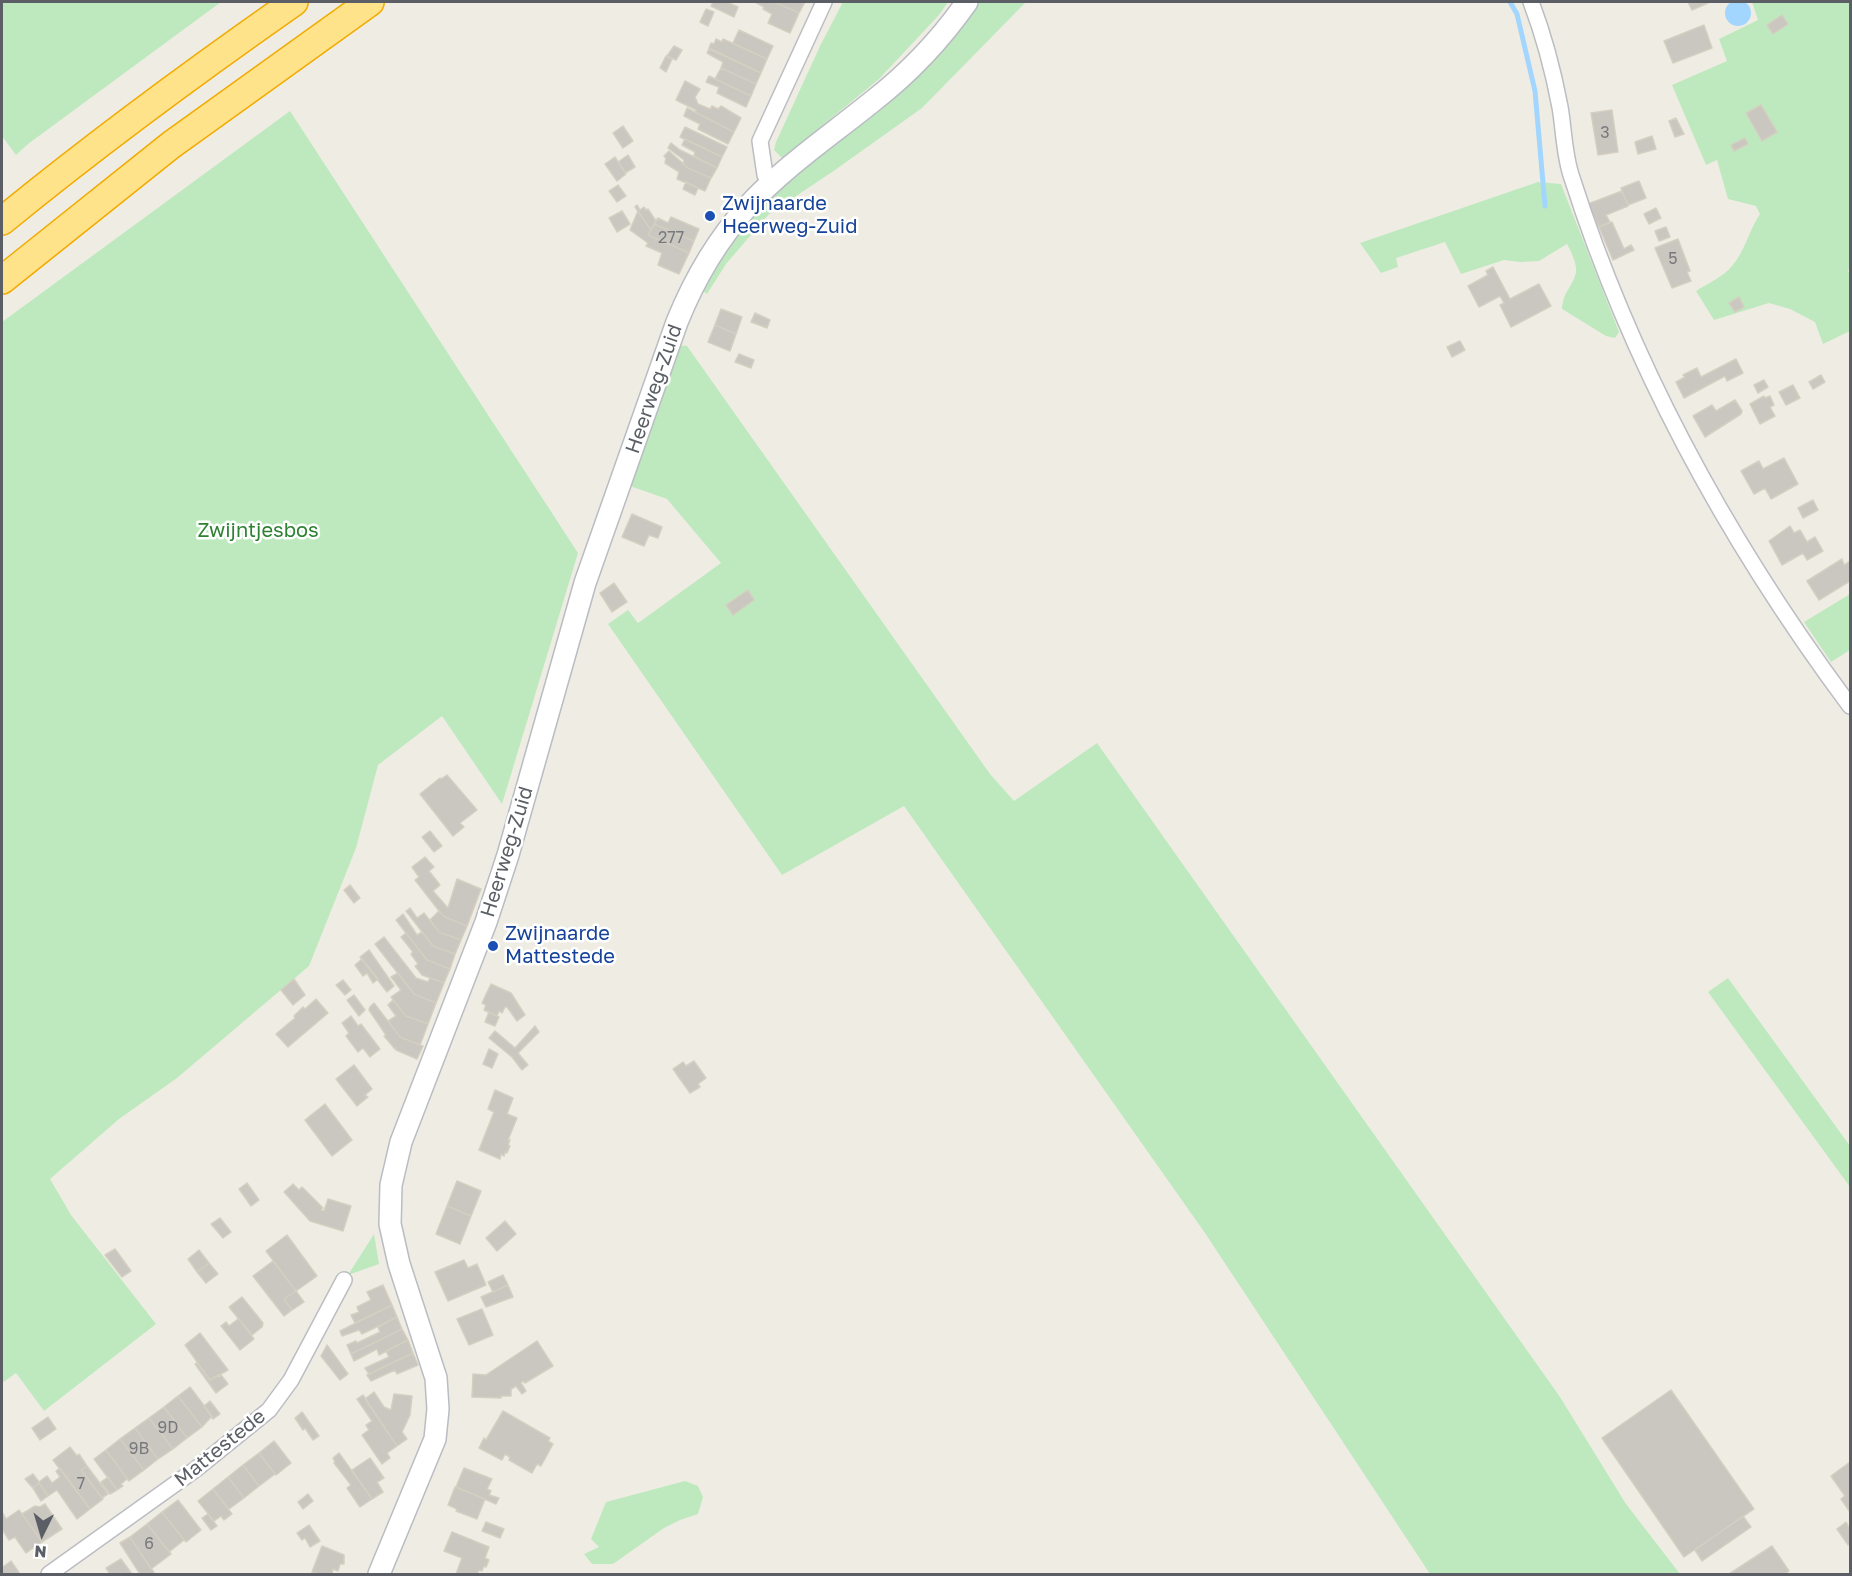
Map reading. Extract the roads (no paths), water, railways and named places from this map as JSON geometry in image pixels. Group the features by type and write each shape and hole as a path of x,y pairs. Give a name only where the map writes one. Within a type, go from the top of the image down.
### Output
{"highway":[{"path":"2,221 204,65 294,2"},
{"path":"2,280 171,145 370,2"}],"street":[{"path":"771,184 765,175 759,141 824,2"},
{"name":"Heerweg-Zuid","path":"379,1575 435,1439 438,1409 436,1378 399,1264 390,1224 391,1185 401,1142 486,922 508,855 585,584 677,322 687,296 705,263 742,213 794,164 901,77 928,49 966,2"},
{"path":"1531,2 1547,45 1560,106 1570,175 1650,380 1693,460 1769,590 1804,643 1851,706"},
{"name":"Mattestede","path":"49,1575 196,1469 269,1410 291,1380 344,1280"}],"water":[{"path":"1738,0 1747,4 1751,13 1747,22 1738,26 1729,22 1725,13 1729,4"}],"waterway":[{"path":"1510,2 1517,14 1535,91 1545,206"}],"place":[{"name":"Zwijnaarde Heerweg-Zuid","path":"710,216"},
{"name":"Zwijnaarde Mattestede","path":"493,946"}],"park label":[{"name":"Zwijntjesbos","path":"258,531"}]}
